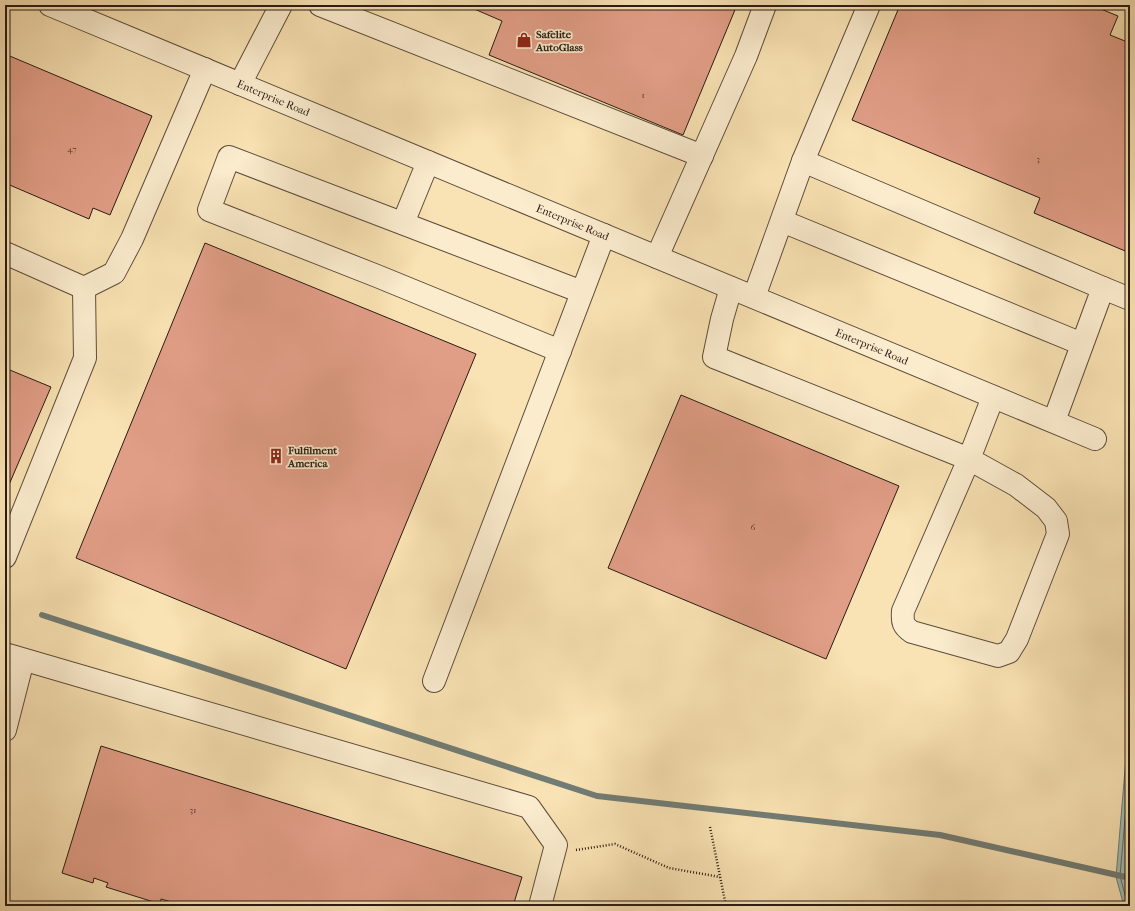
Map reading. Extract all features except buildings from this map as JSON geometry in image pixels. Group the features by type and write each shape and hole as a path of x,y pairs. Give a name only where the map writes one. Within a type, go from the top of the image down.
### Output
{"street":[{"name":"Enterprise Road","path":"50,5 1095,438"},
{"path":"240,84 281,5"},
{"path":"320,5 702,156"},
{"path":"657,257 746,56 765,5"},
{"path":"754,297 803,161 869,5"},
{"path":"84,288 114,273 132,239 205,69"},
{"path":"560,351 377,276 209,210 229,157 582,292"},
{"path":"803,161 1130,299"},
{"path":"403,223 428,162"},
{"path":"782,221 1082,344"},
{"path":"434,681 604,235"},
{"path":"5,253 84,288"},
{"path":"5,557 85,358 84,288"},
{"path":"731,288 722,319 714,357 969,459 1016,485 1046,508 1056,521 1058,534 1017,639 1009,652 998,656 912,632 905,627 902,619 903,611 969,459 993,397"},
{"path":"1054,421 1103,288"},
{"path":"5,730 14,657 529,807 556,845 540,906"}],"path":[{"path":"710,827 725,902 723,906"},
{"path":"554,853 615,844 669,868 720,877"}],"water":[{"path":"1130,744 1130,906 1124,906 1116,877 1127,746"}],"waterway":[{"path":"42,615 597,796 940,835 1130,878"}],"place":[{"name":"Safelite AutoGlass","path":"524,40"},
{"name":"Fulfilment America","path":"276,456"}]}
